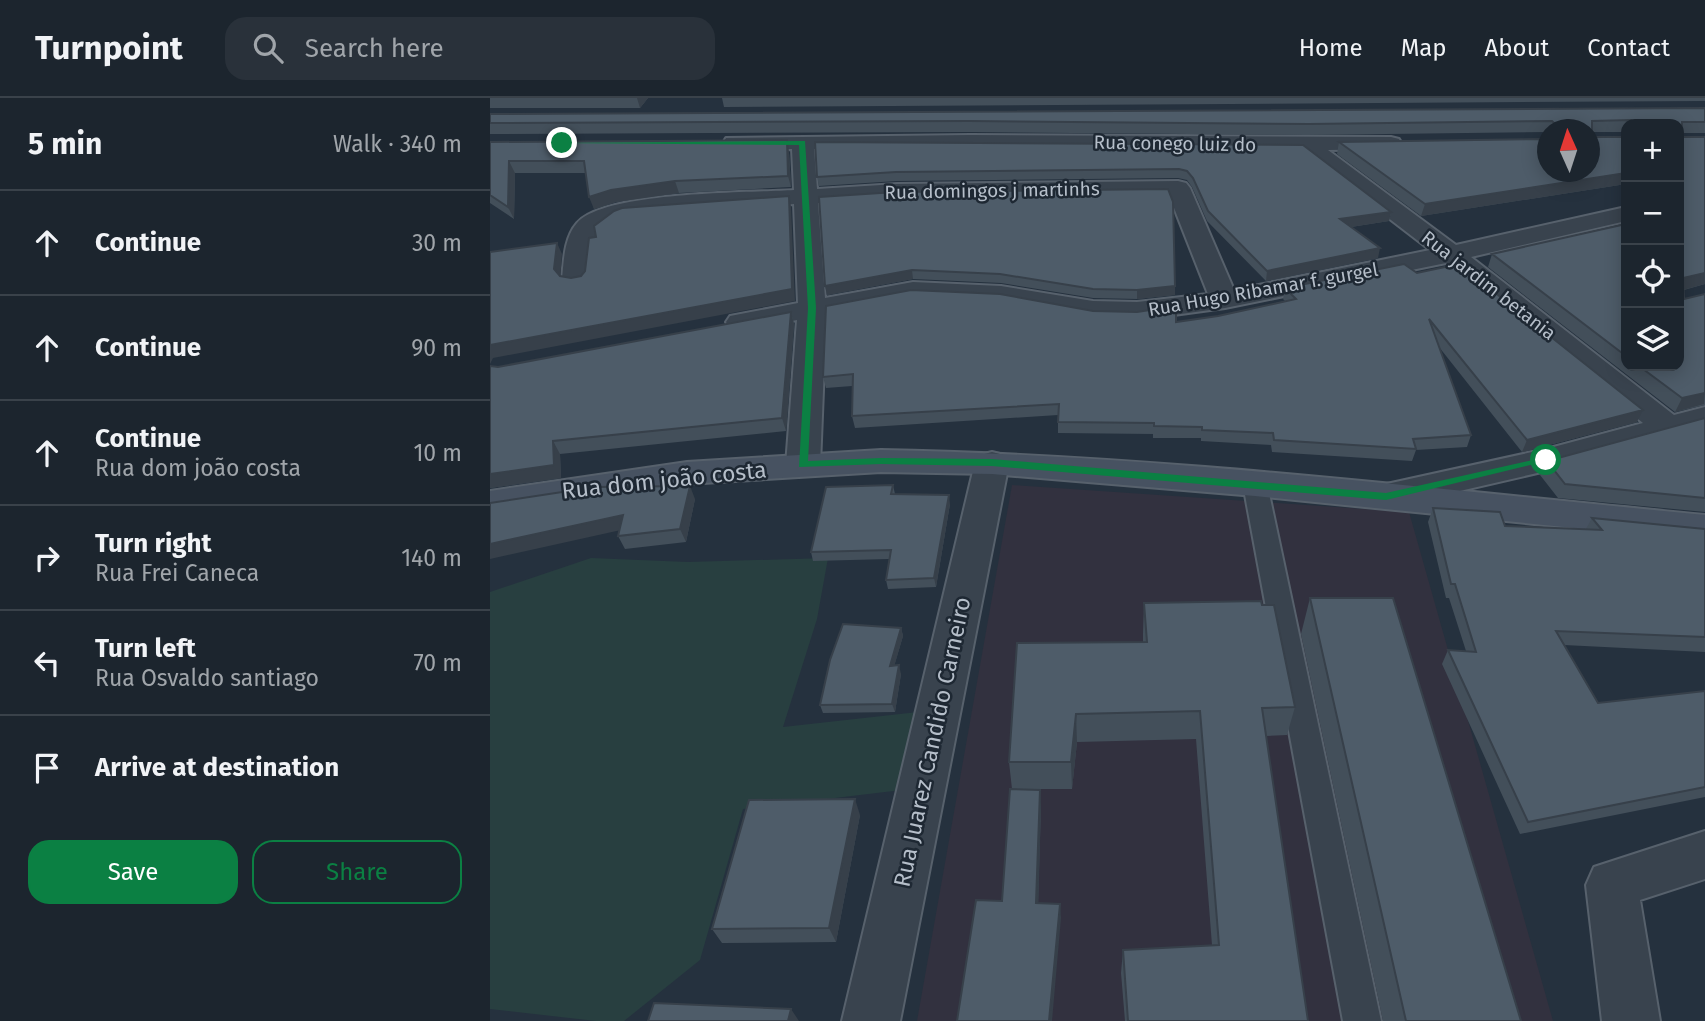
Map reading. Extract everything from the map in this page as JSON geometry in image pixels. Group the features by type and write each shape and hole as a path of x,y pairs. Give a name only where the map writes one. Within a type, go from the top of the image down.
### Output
{"main road":[{"name":"Rua dom joão costa","path":"490,502 687,473 881,461 992,463 1255,484 1705,528"}],"street":[{"name":"Rua conego luiz do","path":"719,143 970,141 1415,144"},
{"path":"803,143 812,308 803,465"},
{"name":"Rua jardim betania","path":"1307,145 1451,254 1670,428"},
{"name":"Rua domingos j martinhs","path":"576,279 578,241 582,231 614,212 647,206 897,191 1178,188 1225,300"},
{"name":"Rua Hugo Ribamar f. gurgel","path":"719,326 913,290 1001,294 1093,310 1137,311 1225,300 1451,254 1621,215"},
{"path":"1386,496 1546,460 1705,417"},
{"name":"Rua Juarez Candido Carneiro","path":"871,1021 992,463"},
{"path":"1631,1021 1612,885 1705,855"}],"lane":[{"path":"1255,484 1362,1021"}],"shaded area":[{"path":"1012,485 1409,512 1553,1021 917,1021"}],"green space":[{"path":"591,558 688,562 828,558 817,619 783,727 918,712 910,789 743,809 700,960 624,1021 596,1021 490,1009 490,592"}],"building":[{"path":"1705,108 1705,122 1684,122 1684,119 1537,119 1537,121 1309,124 969,121 490,123 490,114"},
{"path":"1600,137 1621,137 1621,174 1600,177"},
{"path":"1684,137 1705,137 1705,273 1684,278"},
{"path":"1537,139 1537,182 1568,182 1425,204 1339,142"},
{"path":"787,140 788,176 675,181 611,190 589,197 584,161 509,161 508,207 490,195 490,142"},
{"path":"815,142 1303,145 1391,212 1340,219 1380,248 1267,271 1208,211 1187,171 896,172 817,177"},
{"path":"1168,189 1173,202 1175,286 1137,290 1093,289 1000,274 912,270 825,286 819,197 896,192"},
{"path":"789,196 792,289 490,345 490,252 557,243 554,269 560,276 571,278 581,276 585,271 589,238 596,237 594,226 614,211 622,208"},
{"path":"1621,225 1621,352 1492,254"},
{"path":"1404,264 1417,273 1459,264 1643,410 1527,440 1429,319 1471,435 1413,439 1416,449 1274,440 1273,433 1154,426 1154,423 1058,422 1059,404 852,416 853,374 823,377 826,306 911,290 1000,294 1093,311 1137,312 1176,306 1176,322 1296,299 1285,288"},
{"path":"1705,294 1705,393 1682,398 1646,371 1684,371 1684,299"},
{"path":"791,312 782,418 553,441 554,465 490,474 490,366 498,367"},
{"path":"1705,418 1705,498 1565,484 1547,461"},
{"path":"893,485 891,494 949,495 934,578 886,580 891,550 811,552 826,487"},
{"path":"690,486 680,529 618,536 623,515 490,544 490,503 595,487"},
{"path":"1433,508 1500,512 1505,526 1602,530 1592,518 1705,529 1705,637 1556,631 1598,703 1705,691 1705,787 1528,822 1448,650 1476,652 1455,584 1451,584"},
{"path":"1310,598 1393,598 1521,1021 1406,1021"},
{"path":"1261,601 1262,605 1274,605 1295,707 1262,708 1308,1021 1128,1021 1123,950 1219,945 1200,711 1076,714 1071,762 1009,762 1017,643 1147,642 1144,603"},
{"path":"843,624 901,628 890,666 899,665 892,704 820,705 830,660"},
{"path":"1010,789 1040,790 1036,903 1060,904 1049,1021 957,1021 976,900 1002,901"},
{"path":"855,799 829,928 712,929 749,800"},
{"path":"654,1003 791,1009 788,1021 648,1021"}],"route":[{"path":"562,143 803,143 812,308 803,465 881,461 992,463 1386,496 1546,460"}]}
